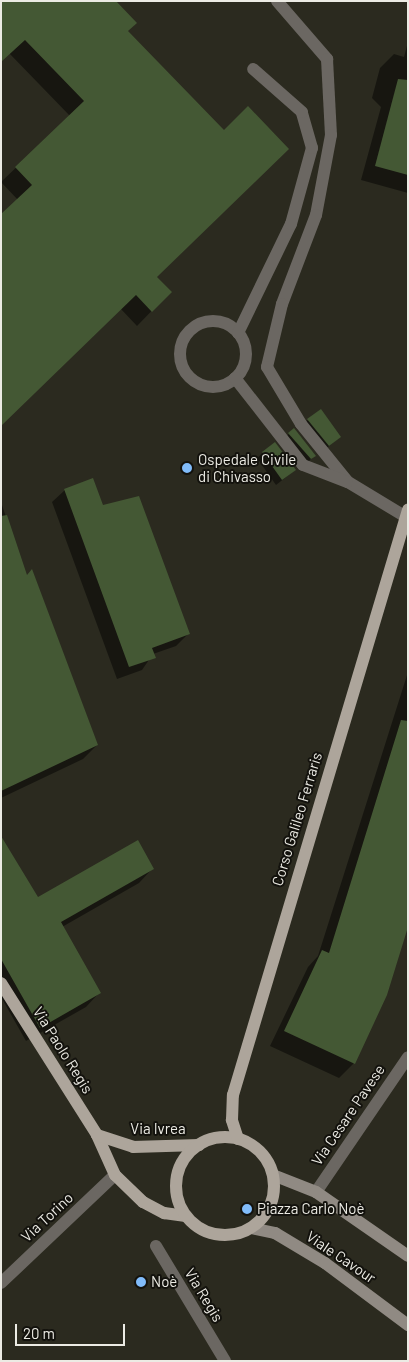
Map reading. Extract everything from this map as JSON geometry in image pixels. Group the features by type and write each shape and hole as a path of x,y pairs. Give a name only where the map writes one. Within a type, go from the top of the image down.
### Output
{"main road":[{"name":"Corso Galileo Ferraris","path":"238,1139 232,1120 233,1095 407,514"},
{"name":"Via Paolo Regis","path":"1,983 97,1135"},
{"path":"97,1135 115,1175 143,1202 164,1213 186,1216"},
{"name":"Via Ivrea","path":"97,1135 133,1147 199,1145"},
{"path":"218,1138 238,1139 261,1152 273,1175 271,1205 251,1228 223,1236 196,1227 186,1216 178,1202 178,1170 199,1145 218,1138"},
{"path":"273,1175 316,1192 408,1256"},
{"name":"Viale Cavour","path":"251,1228 275,1233 325,1263 408,1325"}],"street":[{"path":"277,1 327,59 331,135 316,215 282,304 267,367 301,424 348,482"},
{"path":"238,333 291,224 312,148 302,112 253,69"},
{"path":"209,321 220,321 238,333 246,353 235,378 221,386 200,385 184,370 180,349 189,330 209,321"},
{"path":"235,378 304,464 348,482 407,514"},
{"name":"Via Cesare Pavese","path":"316,1192 408,1057"},
{"name":"Via Torino","path":"1,1283 115,1175"},
{"name":"Via Regis","path":"156,1246 225,1361"}],"building":[{"path":"1,1 116,1 137,23 128,31 224,130 248,106 289,149 157,277 172,292 152,312 136,295 1,426 1,214 32,185 15,167 84,101 25,40 1,62"},
{"path":"398,79 408,80 408,175 375,166"},
{"path":"321,409 341,437 329,446 307,419"},
{"path":"294,428 316,456 311,459 288,433"},
{"path":"275,442 296,470 282,480 262,452"},
{"path":"93,478 103,505 139,496 190,634 152,648 156,658 129,667 64,489"},
{"path":"7,515 27,575 32,569 98,745 1,791 1,516"},
{"path":"401,720 408,721 408,927 387,995 355,1064 284,1031 322,950 329,953"},
{"path":"1,836 38,897 138,840 154,869 61,922 101,993 40,1028 1,959"}],"place":[{"name":"Ospedale Civile di Chivasso","path":"187,468"},
{"name":"Piazza Carlo Noè","path":"247,1209"},
{"name":"Noè","path":"141,1282"}]}
